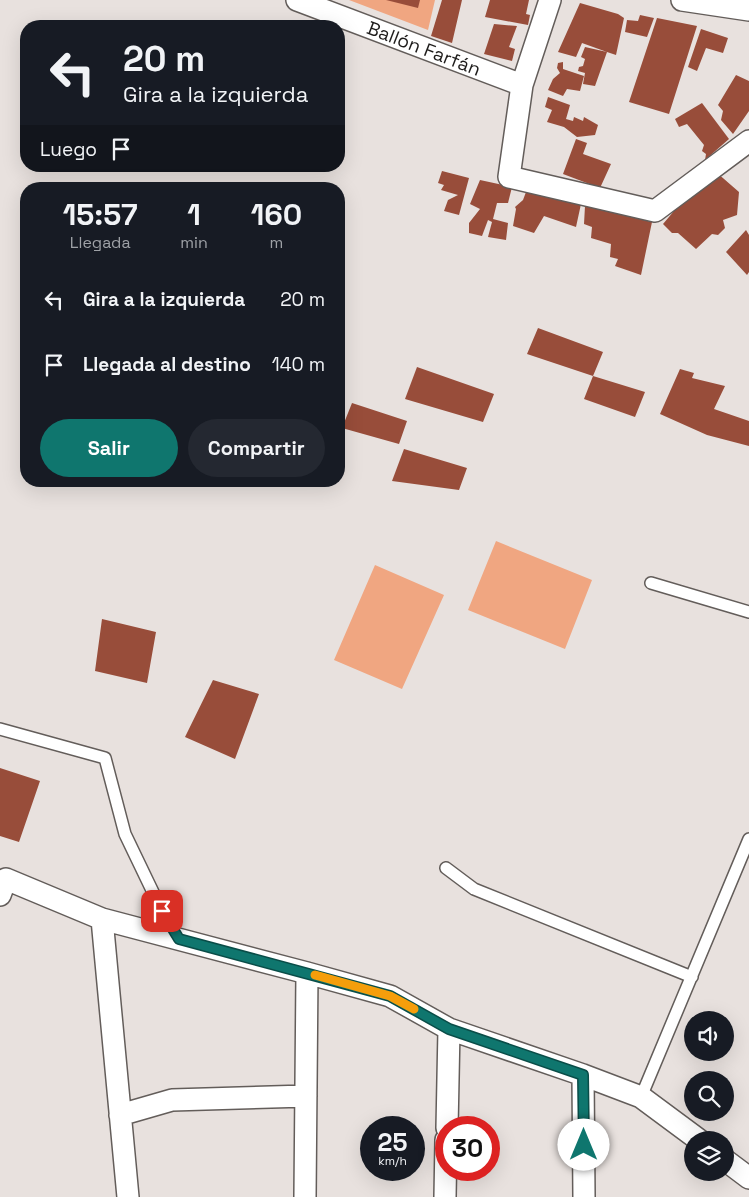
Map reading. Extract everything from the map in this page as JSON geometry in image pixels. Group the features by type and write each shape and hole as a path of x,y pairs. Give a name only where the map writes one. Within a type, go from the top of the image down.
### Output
{"street":[{"name":"Ballón Farfán","path":"297,0 522,85"},
{"path":"550,0 522,85 509,177 655,211 749,140"},
{"path":"682,0 749,10"},
{"path":"0,895 6,879 102,919 307,972 390,996 449,1029 641,1097 687,1131"},
{"path":"102,919 128,1197"},
{"path":"305,1197 307,972"},
{"path":"447,1116 449,1029"},
{"path":"583,1075 584,1197"},
{"path":"120,1114 172,1100 306,1096"},
{"path":"734,1167 749,1178"},
{"path":"445,1181 445,1197"}],"lane":[{"path":"651,582 749,612"},
{"path":"0,729 105,758 125,834 162,911 179,939"},
{"path":"641,1097 749,838"},
{"path":"446,868 474,889 692,977"}],"shaded area":[{"path":"349,0 435,0 428,30"},
{"path":"496,541 592,580 565,649 468,610"},
{"path":"375,565 444,595 402,689 334,660"}],"building":[{"path":"386,0 420,0 418,8"},
{"path":"442,0 462,0 452,43 431,36"},
{"path":"490,0 529,0 526,14 530,15 528,25 485,17"},
{"path":"580,3 618,14 624,18 616,55 582,43 576,57 558,52"},
{"path":"640,15 654,18 647,37 625,32 627,20 638,21"},
{"path":"657,18 697,26 669,114 629,102"},
{"path":"494,24 517,26 509,47 515,49 512,61 484,54"},
{"path":"701,29 728,38 723,53 706,48 697,71 688,67"},
{"path":"585,47 607,52 595,86 583,84 585,73 578,71 579,67 583,66 585,59 581,57"},
{"path":"563,62 563,69 584,76 580,91 567,89 563,96 548,90 553,79 560,73 557,68 558,63"},
{"path":"736,75 749,81 749,111 733,134 721,120 723,111 718,105"},
{"path":"548,97 570,105 566,119 573,121 574,117 583,121 584,117 598,125 595,135 577,137 564,127 547,122 552,110 545,107"},
{"path":"702,103 729,139 705,160 706,154 702,151 704,145 687,124 679,127 675,119"},
{"path":"576,139 587,143 583,154 611,164 600,188 563,174"},
{"path":"442,171 469,178 459,215 444,211 448,200 458,195 441,190 444,185 438,183"},
{"path":"716,172 739,192 737,215 723,220 725,228 718,235 712,234 696,249 678,233 672,233 663,224 691,191"},
{"path":"480,180 512,187 508,203 497,203 493,219 508,223 506,240 488,237 492,222 488,220 482,236 469,233 469,223 480,209 470,204"},
{"path":"526,192 581,204 576,227 544,216 534,233 513,226 515,207 523,200"},
{"path":"585,206 652,222 641,275 615,266 618,259 610,257 611,244 591,238 592,227 584,224"},
{"path":"746,230 749,235 749,272 747,275 726,252"},
{"path":"538,328 603,352 593,376 527,354"},
{"path":"417,367 494,394 483,422 405,399"},
{"path":"680,369 694,373 692,378 725,386 714,409 749,421 749,446 707,435 660,414"},
{"path":"593,376 645,392 635,417 584,399"},
{"path":"352,403 407,421 399,444 345,429 345,420"},
{"path":"404,449 467,468 459,490 392,481"},
{"path":"102,619 156,632 147,683 95,671"},
{"path":"213,680 259,694 235,759 185,737"},
{"path":"0,768 40,781 19,842 0,836"}],"slow traffic":[{"path":"315,975 390,996 414,1009"}],"route":[{"path":"162,911 179,939 307,972 390,996 449,1029 583,1075 584,1145"}]}
